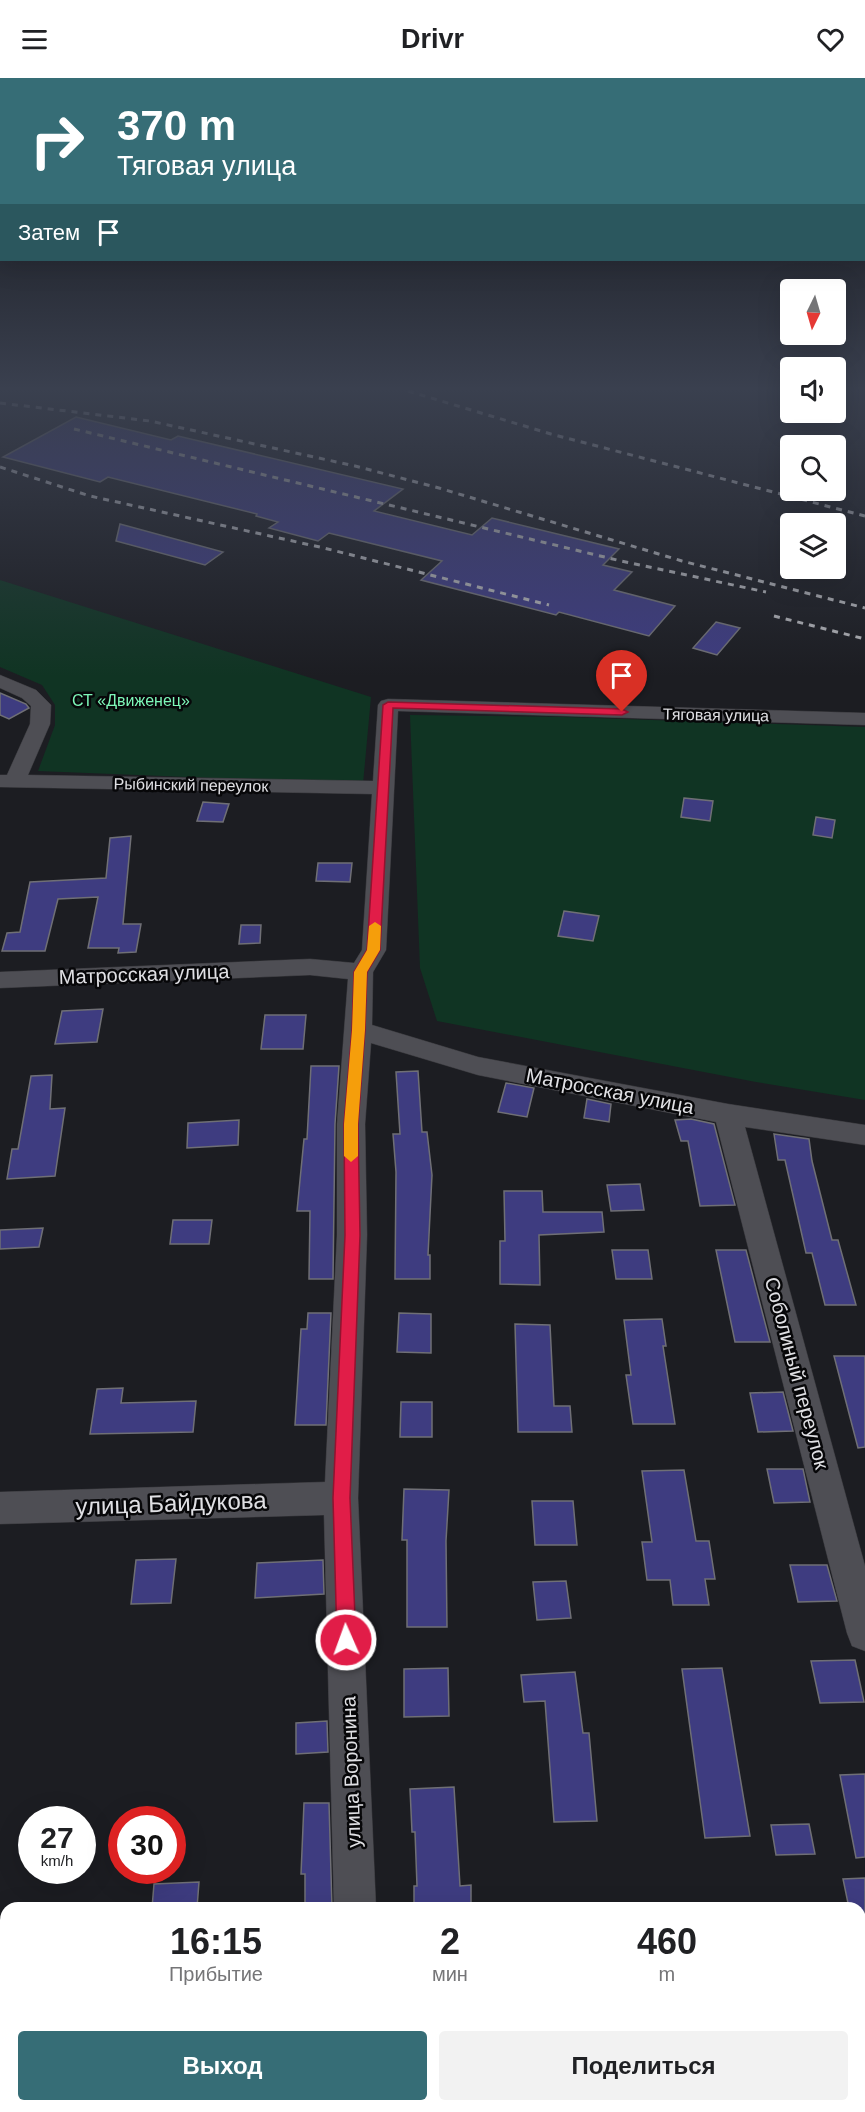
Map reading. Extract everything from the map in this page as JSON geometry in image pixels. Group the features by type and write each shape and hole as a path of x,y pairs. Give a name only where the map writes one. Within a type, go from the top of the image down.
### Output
{"street":[{"path":"0,681 28,694 41,705 40,724 7,782"},
{"name":"Тяговая улица","path":"388,705 824,725 865,719"},
{"name":"улица Воронина","path":"355,1902 341,1498 352,1235 351,1124 359,1030 361,972 374,950 388,705"},
{"name":"Рыбинский переулок","path":"7,782 382,788"},
{"name":"Матросская улица","path":"0,980 310,967 361,972"},
{"name":"Матросская улица","path":"359,1030 478,1066 728,1114 865,1135"},
{"name":"Соболиный переулок","path":"728,1114 865,1633"},
{"name":"улица Байдукова","path":"0,1508 341,1498"}],"green space":[{"name":"СТ «Движенец»","path":"0,580 371,697 363,784 38,771 55,725 55,705 42,685 0,667"},
{"path":"410,715 564,717 865,727 865,1100 756,1082 437,1021 420,968"}],"building":[{"path":"144,486 390,486 403,489 374,511 472,535 492,518 619,549 603,565 632,572 614,590 675,606 649,636 559,612 556,615 421,580 442,561 329,533 318,541 269,528 278,522 256,516 257,514"},
{"path":"120,524 223,552 205,565 116,541"},
{"path":"716,622 740,628 717,655 693,648"},
{"path":"0,693 26,704 29,708 9,719 0,715"},
{"path":"684,798 713,801 710,821 681,817"},
{"path":"203,802 229,804 223,822 197,821"},
{"path":"816,817 835,820 832,838 813,835"},
{"path":"131,836 123,924 141,924 136,952 118,953 119,948 88,948 98,897 58,899 45,951 2,951 7,933 20,932 30,882 106,878 110,838"},
{"path":"318,863 352,863 350,882 316,881"},
{"path":"564,911 599,916 593,941 558,936"},
{"path":"241,925 261,925 260,943 239,944"},
{"path":"103,1009 97,1042 55,1044 62,1011"},
{"path":"265,1015 306,1015 303,1049 261,1049"},
{"path":"311,1066 339,1066 335,1124 333,1279 309,1279 310,1211 297,1211 304,1139 307,1139"},
{"path":"418,1071 422,1132 427,1132 432,1175 428,1255 430,1255 430,1279 395,1279 396,1172 393,1134 400,1134 396,1072"},
{"path":"52,1075 50,1109 65,1108 55,1176 7,1179 12,1149 18,1149 31,1076"},
{"path":"506,1083 534,1088 527,1117 498,1112"},
{"path":"587,1099 611,1104 609,1122 584,1118"},
{"path":"691,1119 714,1124 735,1205 700,1206 688,1141 681,1141 675,1120"},
{"path":"239,1120 238,1145 187,1148 188,1123"},
{"path":"774,1134 809,1139 812,1161 832,1240 838,1240 856,1305 825,1305 812,1253 806,1253 785,1160 778,1160"},
{"path":"640,1184 644,1210 611,1211 607,1185"},
{"path":"504,1191 542,1191 543,1212 602,1212 604,1232 539,1235 540,1285 500,1284 500,1241 505,1241"},
{"path":"173,1220 212,1220 209,1244 170,1244"},
{"path":"43,1228 39,1247 0,1249 0,1230"},
{"path":"612,1250 648,1250 652,1279 616,1279"},
{"path":"716,1250 746,1250 770,1342 735,1342"},
{"path":"308,1313 331,1313 326,1425 295,1425 301,1329 307,1329"},
{"path":"399,1313 431,1314 431,1353 397,1352"},
{"path":"662,1319 666,1346 663,1346 675,1424 633,1424 626,1375 631,1375 624,1320"},
{"path":"515,1324 550,1325 554,1406 570,1406 572,1432 518,1432"},
{"path":"834,1356 865,1356 865,1447 858,1448"},
{"path":"123,1388 121,1403 196,1401 193,1432 90,1434 97,1389"},
{"path":"783,1392 793,1431 758,1432 750,1393"},
{"path":"401,1402 432,1402 432,1437 400,1437"},
{"path":"767,1469 803,1469 810,1502 774,1503"},
{"path":"684,1470 696,1541 709,1541 715,1579 705,1579 709,1605 673,1605 670,1580 647,1580 642,1542 652,1542 642,1471"},
{"path":"404,1489 449,1490 446,1541 447,1627 407,1627 407,1540 402,1540"},
{"path":"532,1501 573,1501 577,1545 535,1545"},
{"path":"176,1559 171,1603 131,1604 136,1560"},
{"path":"323,1560 324,1594 255,1598 257,1563"},
{"path":"790,1565 827,1565 837,1601 798,1602"},
{"path":"566,1581 571,1618 537,1620 533,1582"},
{"path":"855,1660 864,1702 820,1703 811,1661"},
{"path":"448,1668 449,1716 404,1717 404,1669"},
{"path":"722,1668 750,1836 705,1838 682,1669"},
{"path":"575,1672 583,1733 589,1733 597,1821 554,1822 545,1701 524,1702 521,1675"},
{"path":"327,1721 328,1752 296,1754 296,1723"},
{"path":"865,1774 865,1857 856,1858 840,1775"},
{"path":"454,1787 460,1886 471,1885 471,1902 414,1902 414,1886 417,1886 415,1832 412,1832 410,1789"},
{"path":"304,1803 329,1803 332,1902 305,1902 305,1874 301,1874"},
{"path":"809,1824 815,1854 776,1855 771,1825"},
{"path":"865,1878 865,1902 848,1902 843,1879"},
{"path":"199,1882 197,1902 152,1902 154,1884"}],"railway":[{"path":"59,486 90,496 324,548 549,605"},
{"path":"310,486 621,561 766,592"},
{"path":"431,486 682,561 865,608"},
{"path":"750,486 865,516"},
{"path":"774,616 865,639"}],"slow traffic":[{"path":"351,1156 361,972 374,950 375,926"}],"route":[{"path":"346,1640 341,1498 352,1235 351,1124 359,1030 361,972 374,950 388,705 622,712"}]}
